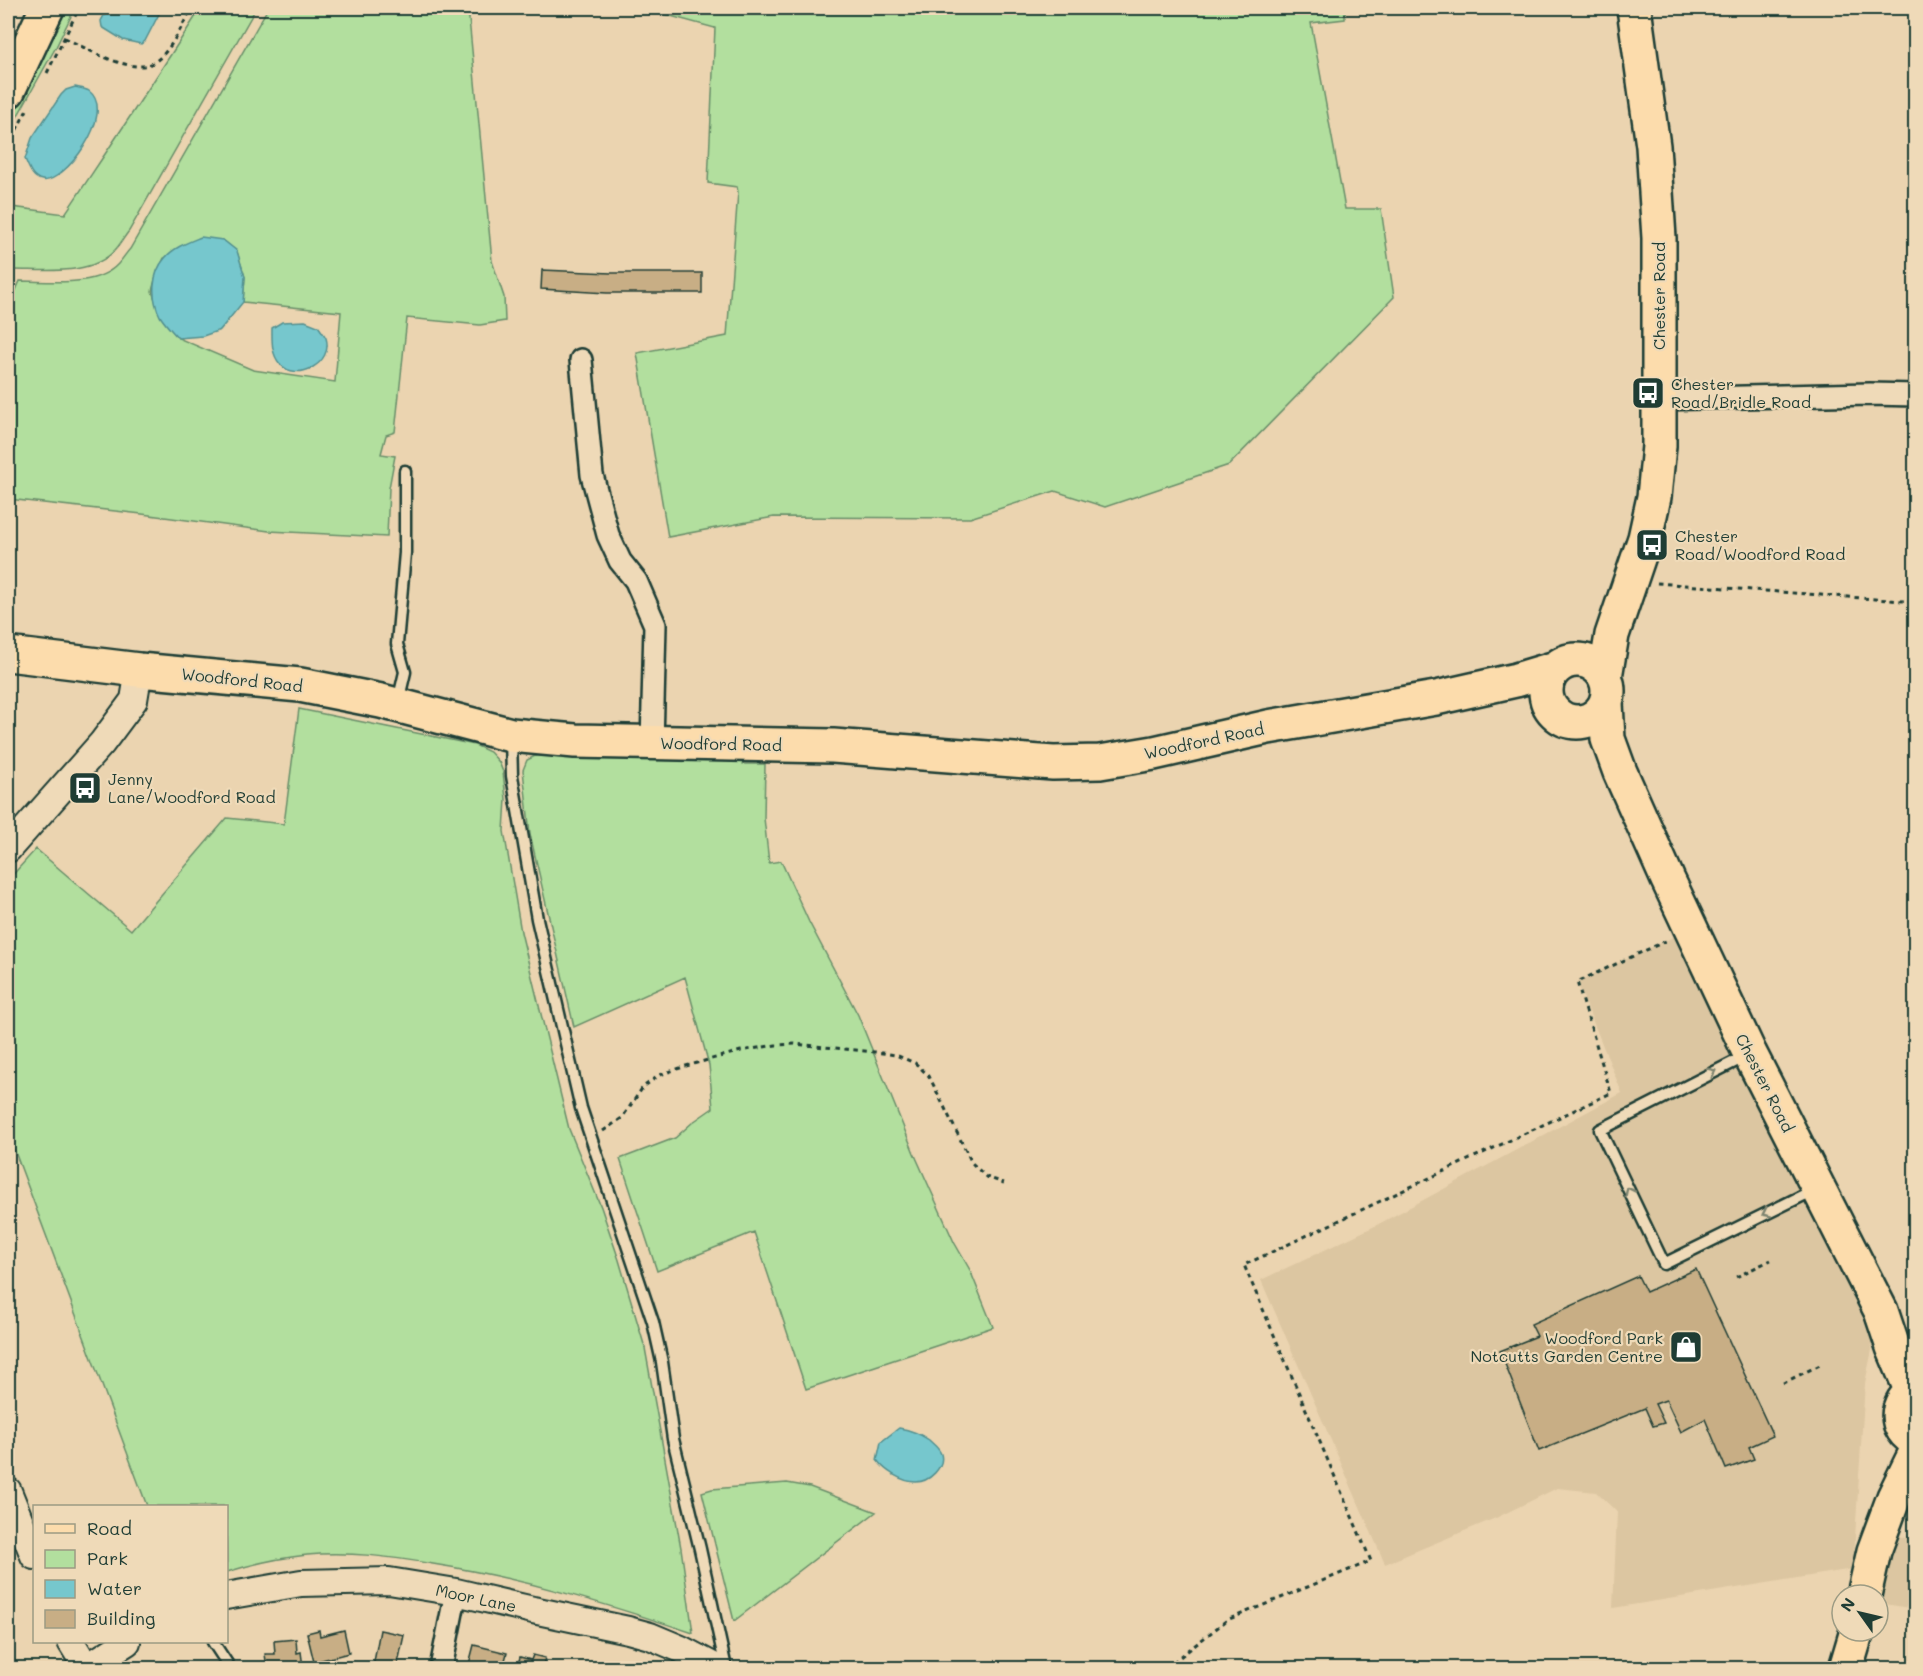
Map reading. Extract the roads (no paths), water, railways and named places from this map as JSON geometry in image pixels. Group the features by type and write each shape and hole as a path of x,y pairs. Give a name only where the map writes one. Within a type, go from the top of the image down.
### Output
{"main road":[{"path":"8,91 48,8"},
{"name":"Chester Road","path":"1634,8 1653,146 1659,238 1659,447 1645,538 1612,636 1606,690 1608,739 1620,772 1690,930 1750,1054 1881,1311 1893,1347 1914,1391"},
{"name":"Chester Road","path":"1563,665 1588,644 1629,581"},
{"name":"Woodford Road","path":"8,654 139,670 300,685 397,705 511,735 575,741 652,744 833,746 1053,763 1100,762 1154,753 1268,727 1436,698 1516,680 1563,665"},
{"path":"1580,660 1599,668 1606,690 1601,711 1585,721 1560,716 1549,704 1547,685 1563,665 1580,660"},
{"name":"Woodford Road","path":"1436,698 1497,700 1533,705 1560,716"},
{"name":"Chester Road","path":"1560,716 1587,737 1620,772"},
{"path":"1914,1391 1905,1398 1898,1415 1904,1433 1916,1440"},
{"path":"1867,1583 1874,1551 1894,1497 1916,1452"},
{"path":"1846,1668 1853,1643"}],"street":[{"path":"581,360 592,475 608,535 621,561 636,581 655,624 652,744"},
{"path":"1659,399 1916,395"},
{"path":"8,849 102,743 134,700 139,670"},
{"path":"8,1491 33,1554"},
{"name":"Moor Lane","path":"228,1596 300,1583 389,1581 456,1592 650,1636 717,1668"},
{"path":"441,1668 456,1592"},
{"path":"72,1643 86,1668 124,1643"}],"lane":[{"path":"397,705 405,672 397,644 405,553 405,471"},
{"path":"511,735 512,776 537,920 581,1108 653,1322 662,1362 673,1439 726,1668"},
{"path":"1750,1054 1600,1130 1664,1264 1819,1187"},
{"path":"214,1643 230,1668"}],"water":[{"path":"108,8 162,8 145,41 141,44 123,40 102,27 101,21"},
{"path":"75,87 89,91 96,101 97,115 92,130 74,160 62,172 51,179 39,179 31,172 25,159 32,138 61,95 66,90"},
{"path":"201,237 223,240 237,251 245,277 243,302 220,330 203,336 178,338 162,319 157,309 154,294 155,279 160,264 169,254 182,245"},
{"path":"305,321 318,326 326,338 325,355 312,368 304,371 287,369 275,356 272,328 282,322"},
{"path":"899,1428 922,1435 940,1452 941,1464 931,1477 911,1482 889,1472 877,1460 881,1442"}],"place":[{"name":"Chester Road/Bridle Road","path":"1648,393"},
{"name":"Chester Road/Woodford Road","path":"1652,545"},
{"name":"Jenny Lane/Woodford Road","path":"85,788"},
{"name":"Woodford Park Notcutts Garden Centre","path":"1686,1347"}]}
